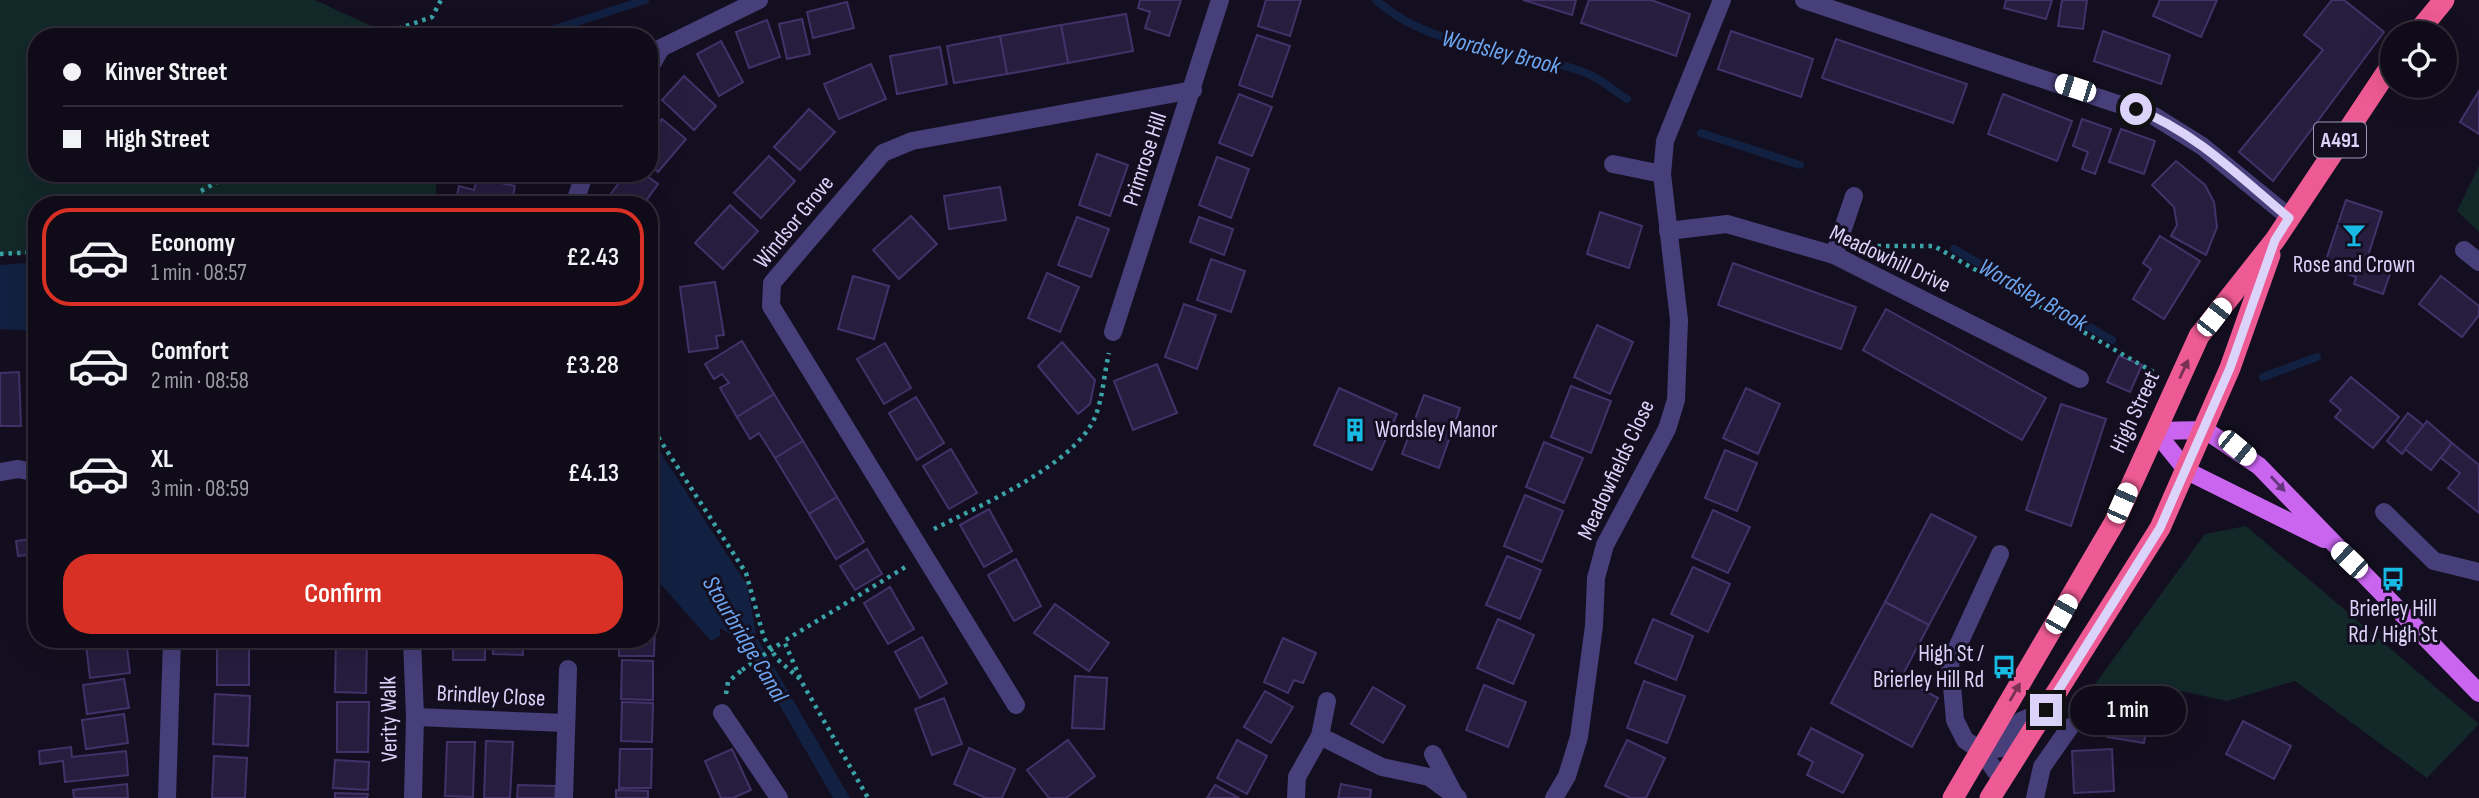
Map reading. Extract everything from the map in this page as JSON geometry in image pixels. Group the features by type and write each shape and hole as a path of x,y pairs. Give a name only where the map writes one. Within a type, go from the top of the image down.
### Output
{"highway":[{"path":"2427,21 2444,0"},
{"name":"High Street","path":"1954,798 2114,523 2199,337 2275,240 2380,82"},
{"name":"High Street","path":"1990,798 2155,537 2205,430 2275,240"}],"main road":[{"path":"2155,431 2205,430 2237,448 2271,475 2333,544 2479,693"},
{"path":"2155,431 2187,471 2333,544"}],"street":[{"path":"658,53 661,48 759,0"},
{"name":"Primrose Hill","path":"1113,332 1220,0"},
{"name":"Meadowfields Close","path":"1554,798 1567,776 1579,737 1594,626 1596,578 1605,545 1667,429 1676,400 1679,320 1662,174 1665,141 1722,0"},
{"path":"1804,0 1835,5 2154,116 2202,146 2289,218"},
{"name":"Windsor Grove","path":"1016,705 771,306 772,283 883,153 912,141 1192,90"},
{"path":"1613,164 1662,174"},
{"path":"1835,251 1854,196"},
{"name":"Meadowhill Drive","path":"1668,232 1727,223 1835,251 2080,379"},
{"path":"2464,250 2479,262"},
{"path":"0,472 18,469 28,471"},
{"path":"2384,512 2434,561 2479,572"},
{"path":"2000,554 1950,663 1955,720 1965,740 1981,751 2002,779"},
{"path":"167,798 172,648"},
{"name":"Verity Walk","path":"412,648 415,717 413,798"},
{"name":"Brindley Close","path":"564,798 568,669"},
{"path":"1296,798 1297,777 1320,736 1326,701"},
{"path":"1981,751 2002,748 2021,721 2046,710"},
{"path":"722,713 779,798"},
{"name":"Brindley Close","path":"415,717 565,723"},
{"path":"2035,798 2042,767 2070,727"},
{"path":"1320,736 1382,767 1429,777 1456,797"},
{"path":"1433,754 1456,797"}],"path":[{"path":"400,28 432,17 441,0"},
{"path":"202,196 200,192 218,182"},
{"path":"1835,251 1934,246 2157,374"},
{"path":"0,254 28,252"},
{"path":"914,539 1017,487 1072,449 1095,418 1113,332"},
{"path":"658,437 746,573 764,638 777,659 800,679"},
{"path":"742,670 924,555"},
{"path":"784,641 800,679 868,798"}],"green space":[{"path":"0,0 315,0 376,28 28,28 28,182 436,182 436,196 28,196 28,254 0,255"},
{"path":"2479,166 2479,232 2457,211"},
{"path":"2246,526 2479,724 2427,778 2295,681 2227,701 2159,686 2090,691 2205,534"}],"water":[{"path":"28,263 28,331 0,329 0,265"},
{"name":"Stourbridge Canal","path":"658,449 747,585 757,638 850,798 833,798 744,643 720,628 720,636 711,641 658,581"}],"building":[{"path":"1140,0 1181,0 1169,36 1145,28 1150,12 1138,8"},
{"path":"1266,0 1301,0 1290,36 1258,26"},
{"path":"1523,0 1576,0 1572,15"},
{"path":"1589,0 1651,0 1690,14 1676,56 1581,23"},
{"path":"2006,0 2052,0 2046,19 2004,8"},
{"path":"2062,0 2087,0 2083,29 2058,26"},
{"path":"2160,0 2217,0 2201,37 2153,16"},
{"path":"2332,0 2344,0 2380,29 2380,37 2273,181 2239,152 2323,50 2304,35"},
{"path":"847,2 854,28 813,38 807,12"},
{"path":"1126,14 1133,51 1068,63 1061,25"},
{"path":"802,19 810,54 787,59 779,24"},
{"path":"767,20 780,57 749,68 736,32"},
{"path":"1061,25 1068,63 1007,74 1000,36"},
{"path":"1731,31 1813,59 1801,97 1718,69"},
{"path":"2103,31 2170,55 2161,84 2094,61"},
{"path":"1257,35 1290,46 1272,97 1239,85"},
{"path":"1000,36 1007,74 954,83 947,46"},
{"path":"1836,39 1967,84 1953,123 1822,78"},
{"path":"721,41 743,82 719,96 697,54"},
{"path":"940,47 947,84 897,94 890,56"},
{"path":"871,64 886,99 839,119 824,84"},
{"path":"684,76 716,106 694,130 662,100"},
{"path":"2479,91 2479,134 2460,122"},
{"path":"1239,94 1272,107 1252,156 1219,143"},
{"path":"2003,94 2072,121 2057,161 1988,134"},
{"path":"809,109 835,132 800,170 774,147"},
{"path":"662,119 686,139 658,172 658,124"},
{"path":"2082,119 2111,129 2095,174 2082,169 2088,152 2073,146"},
{"path":"2121,129 2155,141 2144,174 2109,162"},
{"path":"1097,154 1128,165 1110,216 1079,205"},
{"path":"769,156 795,181 761,218 734,193"},
{"path":"1217,157 1249,169 1231,218 1199,205"},
{"path":"2176,161 2205,185 2214,202 2217,227 2206,255 2171,236 2177,225 2174,207 2152,185"},
{"path":"476,182 515,186 513,196 457,196 459,186 474,190"},
{"path":"620,182 658,184 649,196 609,196"},
{"path":"1000,187 1006,220 949,229 944,196"},
{"name":"Rose and Crown","path":"2346,200 2382,212 2367,259 2392,268 2383,294 2354,284 2356,277 2324,266"},
{"path":"730,205 758,231 723,269 695,243"},
{"path":"1600,212 1642,226 1629,268 1587,254"},
{"path":"911,216 937,244 899,279 873,250"},
{"path":"1077,217 1109,229 1091,277 1058,265"},
{"path":"1199,217 1233,229 1224,255 1190,242"},
{"path":"2160,236 2200,261 2164,319 2133,299 2151,269 2143,263"},
{"path":"1211,259 1245,271 1231,312 1197,300"},
{"path":"1733,263 1856,307 1841,349 1718,305"},
{"path":"1047,273 1079,287 1060,332 1028,318"},
{"path":"853,276 889,286 874,339 838,329"},
{"path":"2441,276 2479,306 2479,315 2462,337 2419,304"},
{"path":"715,282 724,335 716,336 718,348 689,352 680,287"},
{"path":"1184,304 1216,315 1197,369 1165,357"},
{"path":"1886,309 2046,398 2022,440 1863,350"},
{"path":"1597,325 1633,342 1610,394 1574,377"},
{"path":"742,341 774,394 737,417 720,388 729,383 722,374 714,379 705,364"},
{"path":"1062,342 1095,380 1090,404 1078,414 1038,366"},
{"path":"885,343 911,388 884,404 857,359"},
{"path":"2119,356 2142,365 2130,392 2107,382"},
{"path":"1157,364 1177,413 1133,430 1114,381"},
{"path":"19,372 21,426 0,426 0,373"},
{"path":"2351,377 2399,417 2373,448 2335,417 2341,410 2330,401"},
{"path":"1571,386 1611,401 1591,453 1551,437"},
{"name":"Wordsley Manor","path":"1339,388 1397,414 1372,470 1314,445"},
{"path":"1746,388 1780,404 1758,454 1723,438"},
{"path":"774,394 803,441 775,458 759,433 750,439 737,417"},
{"path":"1424,395 1460,408 1439,468 1402,454"},
{"path":"916,397 944,443 917,460 889,413"},
{"path":"2061,404 2106,419 2071,526 2026,510"},
{"path":"2408,413 2424,426 2402,454 2387,441"},
{"path":"2427,421 2452,443 2431,470 2405,449"},
{"path":"803,441 837,497 809,514 775,458"},
{"path":"1544,442 1583,458 1564,503 1526,487"},
{"path":"2452,443 2479,465 2479,513 2448,488 2460,473 2441,458"},
{"path":"951,449 977,493 949,509 923,466"},
{"path":"1725,450 1757,463 1737,511 1705,498"},
{"path":"1525,495 1563,511 1542,562 1504,546"},
{"path":"837,497 864,542 836,559 809,514"},
{"path":"989,509 1012,551 984,567 960,525"},
{"path":"1713,510 1750,527 1728,573 1692,557"},
{"path":"1931,514 1976,537 1929,625 1885,602"},
{"path":"28,539 28,555 18,556 16,541"},
{"path":"867,549 882,574 855,590 840,566"},
{"path":"1507,556 1541,570 1520,619 1486,605"},
{"path":"1016,559 1041,606 1014,621 988,575"},
{"path":"1693,567 1730,584 1708,632 1671,614"},
{"path":"890,587 914,629 888,644 864,603"},
{"path":"1885,602 1929,625 1901,678 1938,698 1912,747 1831,703"},
{"path":"1055,604 1109,643 1089,671 1034,633"},
{"path":"1498,619 1534,635 1513,684 1477,668"},
{"path":"1653,619 1693,636 1676,680 1635,663"},
{"path":"922,637 947,683 920,698 895,652"},
{"path":"1283,638 1316,653 1303,683 1294,680 1288,693 1264,682"},
{"path":"86,648 127,648 130,673 90,678"},
{"path":"217,648 249,648 249,685 217,685"},
{"path":"336,648 367,648 366,693 335,692"},
{"path":"453,648 485,648 485,660 453,660"},
{"path":"493,648 523,648 523,655 493,654"},
{"path":"619,648 654,648 654,656 619,656"},
{"path":"622,660 653,661 653,700 621,699"},
{"path":"1075,676 1107,678 1104,729 1072,728"},
{"path":"124,679 129,708 87,714 83,685"},
{"path":"1644,681 1685,696 1667,743 1627,728"},
{"path":"1484,685 1526,702 1508,747 1466,730"},
{"path":"1373,687 1405,706 1383,743 1351,724"},
{"path":"1265,691 1293,707 1271,743 1244,727"},
{"path":"215,694 250,696 248,746 213,744"},
{"path":"2114,695 2151,702 2144,743 2107,737"},
{"path":"944,698 962,744 932,755 915,709"},
{"path":"337,702 369,702 368,752 337,752"},
{"path":"622,702 653,703 652,742 621,741"},
{"path":"124,714 128,743 86,749 82,720"},
{"path":"2243,721 2291,746 2274,779 2226,754"},
{"path":"1811,728 1863,755 1843,793 1807,775 1813,762 1798,754"},
{"path":"1068,740 1095,776 1066,798 1049,798 1027,770"},
{"path":"1237,740 1267,756 1247,794 1217,778"},
{"path":"1627,740 1665,758 1646,798 1631,798 1605,786"},
{"path":"486,741 513,742 510,798 484,798"},
{"path":"447,742 475,742 473,797 445,796"},
{"path":"71,747 72,757 126,751 128,775 65,782 63,761 40,764 39,751"},
{"path":"969,748 1015,769 1002,798 986,798 954,784"},
{"path":"620,749 652,749 651,788 619,788"},
{"path":"732,749 751,790 733,798 721,798 705,761"},
{"path":"2112,749 2114,791 2074,793 2072,751"},
{"path":"214,756 247,758 245,798 212,798"},
{"path":"335,760 369,762 368,790 333,788"},
{"path":"127,784 128,798 74,798 73,790"},
{"path":"1341,784 1371,790 1370,798 1338,798"},
{"path":"518,785 556,786 555,798 517,798"},
{"path":"1215,785 1239,798 1207,798"},
{"path":"616,790 648,791 648,798 616,798"},
{"path":"335,793 368,794 367,798 335,798"}],"waterway":[{"name":"Wordsley Brook","path":"558,28 645,0"},
{"name":"Wordsley Brook","path":"1376,0 1399,17 1424,30 1586,73 1627,99"},
{"name":"Wordsley Brook","path":"1701,133 1800,165"},
{"name":"Wordsley Brook","path":"1954,249 2112,340"},
{"name":"Wordsley Brook","path":"2263,377 2317,357"}],"place":[{"name":"Rose and Crown","path":"2354,235"},
{"name":"Wordsley Manor","path":"1355,430"},
{"name":"Brierley Hill Rd / High St","path":"2393,579"},
{"name":"High St / Brierley Hill Rd","path":"2004,667"}],"route":[{"path":"2046,710 2160,528 2230,368 2275,240 2289,218 2202,146 2154,116 2136,109"}]}
